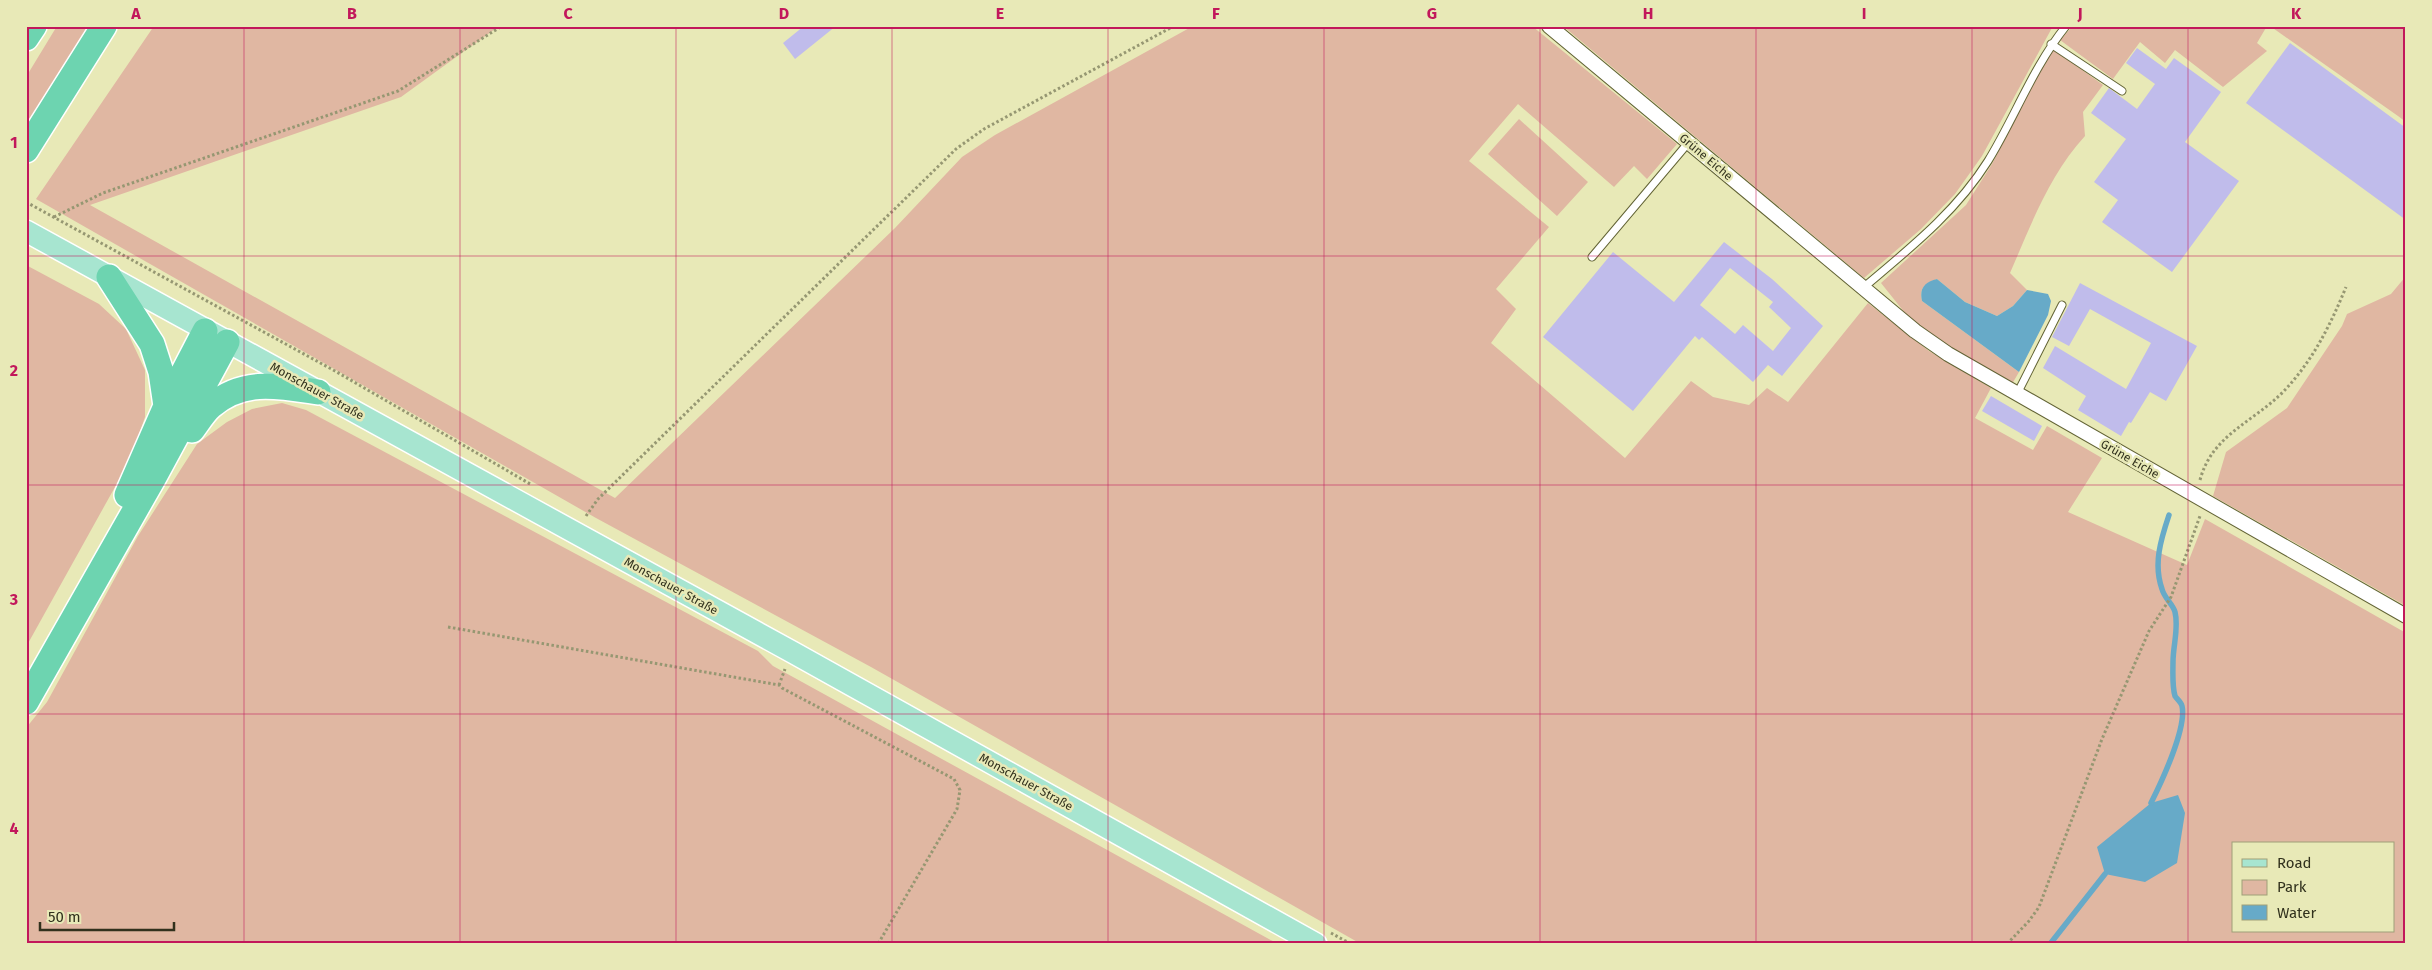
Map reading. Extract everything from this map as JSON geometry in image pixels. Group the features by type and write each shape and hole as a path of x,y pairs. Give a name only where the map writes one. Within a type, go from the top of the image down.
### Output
{"highway":[{"path":"26,31 28,26"},
{"path":"26,38 34,26"},
{"path":"26,150 104,26"},
{"path":"109,277 152,344 162,372 166,406"},
{"path":"26,672 51,634 123,502 166,406 205,330"},
{"path":"26,702 154,477 227,342"},
{"path":"154,477 210,407 230,393 267,385 318,392"}],"main road":[{"name":"Monschauer Straße","path":"26,231 794,653 1316,944"}],"street":[{"name":"Grüne Eiche","path":"1549,26 1863,288 1948,354 2406,616"}],"lane":[{"path":"1863,288 1926,234 1961,199 1988,161 2051,44 2066,26"},
{"path":"2051,44 2122,91"},
{"path":"1592,257 1689,142"},
{"path":"2017,394 2062,305"}],"path":[{"path":"54,218 103,193 398,91 502,26"},
{"path":"578,512 586,516 598,499 956,149 984,129 1174,26"},
{"path":"26,202 335,371 536,487"},
{"path":"2007,944 2030,921 2039,907 2102,739 2135,660 2149,631 2171,597 2200,517 2203,501 2200,480 2205,465 2213,450 2283,392 2324,338 2346,288"},
{"path":"448,627 779,684 782,688 954,779 960,790 957,809 878,944"}],"green space":[{"path":"57,26 89,26 26,131 26,77"},
{"path":"154,26 499,26 401,97 90,205 615,498 895,228 962,157 995,135 1193,26 1532,26 1677,144 1647,179 1634,166 1614,187 1518,104 1469,161 1549,227 1496,289 1516,309 1491,343 1625,458 1691,381 1713,397 1749,405 1767,388 1788,402 1868,303 1929,351 1991,388 1975,418 2033,450 2047,426 2102,458 2068,512 2187,565 2205,519 2406,633 2406,944 1361,944 871,667 596,518 36,199"},
{"path":"1563,26 2053,26 1982,156 1955,194 1921,229 1864,278"},
{"path":"2073,26 2267,26 2257,43 2267,51 2223,87 2175,50 2165,63 2140,42 2113,79 2060,40"},
{"path":"2270,26 2406,26 2406,122 2398,116"},
{"path":"2052,48 2103,85 2083,112 2085,136 2072,151 2051,184 2033,219 2010,273 2027,290 2013,306 1997,316 1965,302 1937,279 1926,284 1921,292 1922,301 2019,372 2012,384 1936,340 1905,313 1881,283 1966,205 1992,164"},
{"path":"1519,119 1588,182 1557,216 1488,154"},
{"path":"26,265 99,304 126,329 145,370 145,417 130,460 26,647"},
{"path":"2406,276 2406,606 2213,496 2226,452 2287,408 2342,326 2347,314 2391,294"},
{"path":"282,403 306,410 758,651 773,666 1278,944 26,944 26,728 47,702 138,536 197,444 227,422 252,409"}],"water":[{"path":"1937,279 1965,302 1997,316 2013,306 2027,290 2048,294 2051,301 2048,315 2019,372 1922,301 1921,293 1924,286"},
{"path":"2178,795 2185,813 2177,863 2145,882 2105,874 2097,847 2151,803"}],"building":[{"path":"804,26 836,26 795,59 783,43"},
{"path":"2290,43 2406,128 2406,220 2246,103"},
{"path":"2137,48 2166,69 2174,58 2221,92 2185,142 2239,181 2172,272 2102,222 2118,200 2094,182 2126,139 2091,113 2109,88 2137,109 2155,84 2126,63"},
{"path":"1724,242 1772,279 1823,326 1782,376 1768,365 1753,382 1702,337 1699,340 1695,336 1633,411 1543,337 1613,252 1674,302","holes":["1730,268 1773,302 1769,307 1791,328 1773,351 1743,325 1735,334 1700,305"]},
{"path":"2080,283 2197,346 2166,401 2150,392 2121,436 2078,410 2086,396 2043,368 2055,346 2126,389 2151,343 2090,309 2069,346 2052,337"},
{"path":"1991,396 2042,426 2034,441 1982,411"}],"waterway":[{"path":"2151,803 2172,755 2183,716 2182,706 2175,696 2173,683 2176,618 2174,609 2163,592 2158,570 2159,552 2169,515"},
{"path":"2050,944 2105,874"}]}
